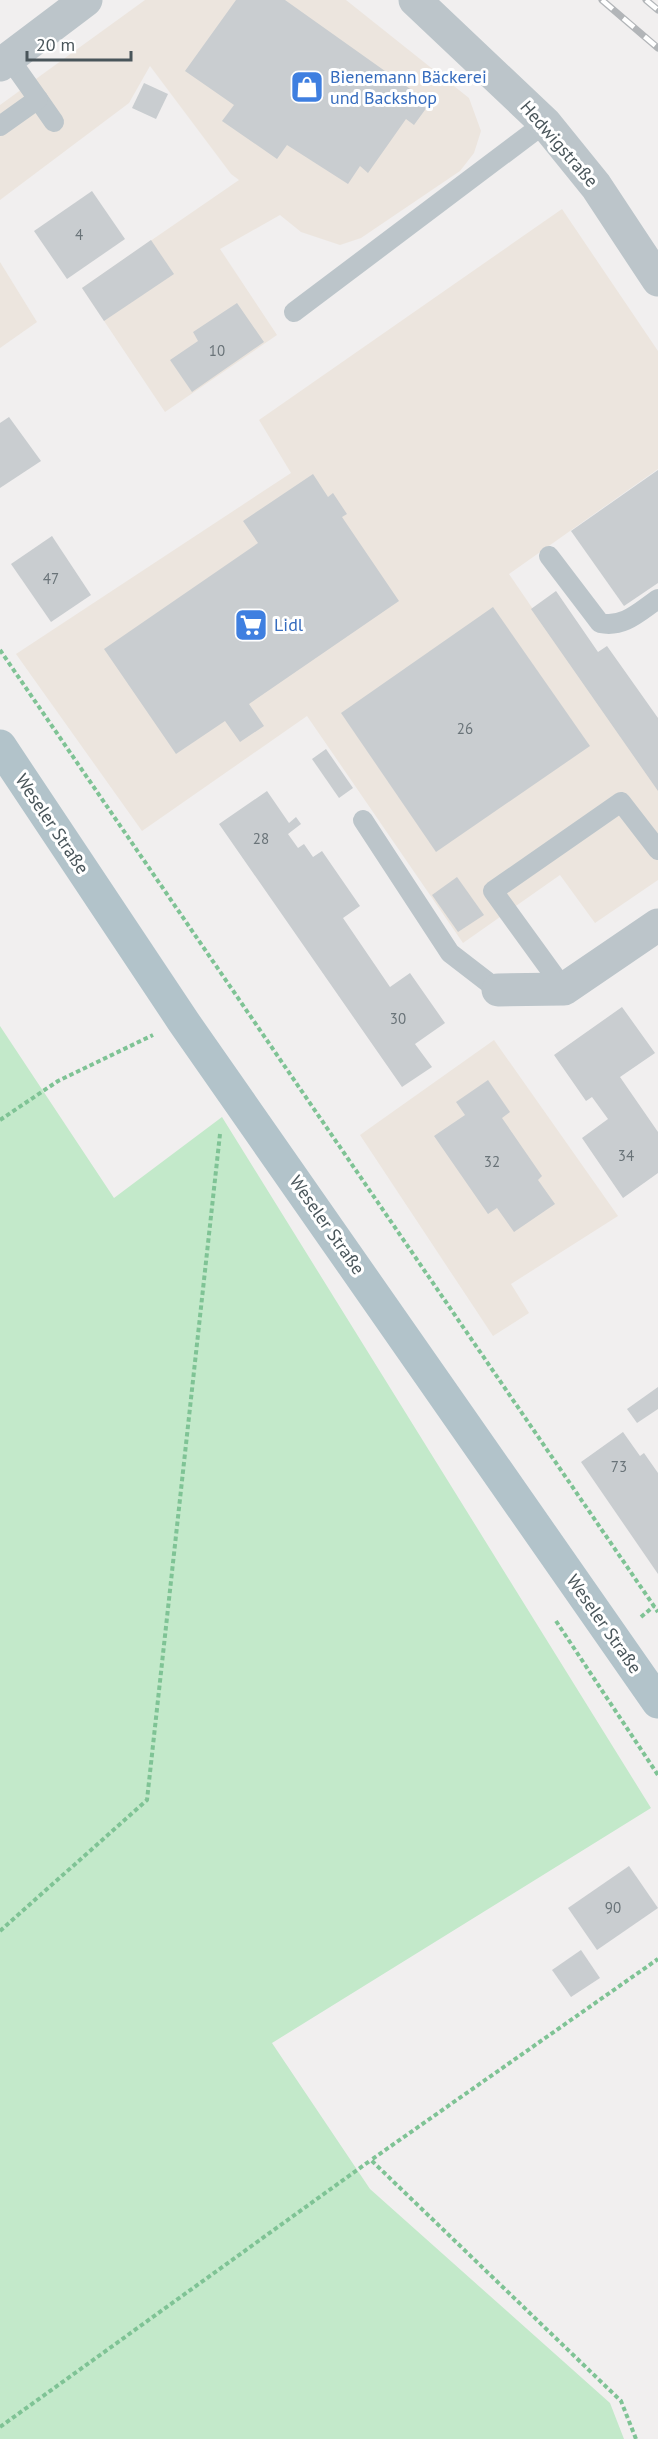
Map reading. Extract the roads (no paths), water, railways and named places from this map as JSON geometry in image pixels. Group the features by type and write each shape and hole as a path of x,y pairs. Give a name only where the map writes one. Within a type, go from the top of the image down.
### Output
{"main road":[{"name":"Weseler Straße","path":"0,746 183,1021 658,1702"}],"street":[{"path":"5,62 86,0"},
{"name":"Hedwigstraße","path":"415,0 545,123 596,186 658,280"},
{"path":"498,990 564,989 658,926"}],"lane":[{"path":"5,62 38,99 54,122"},
{"path":"0,126 38,99"},
{"path":"294,312 545,123"},
{"path":"549,556 600,623 611,625 625,622 658,599"},
{"path":"564,989 493,891 621,802 658,849"},
{"path":"363,820 450,952 498,990"}],"railway":[{"path":"602,0 658,48"},
{"path":"646,0 658,10"}],"place":[{"name":"Bienemann Bäckerei und Backshop","path":"307,87"},
{"name":"Lidl","path":"251,625"}]}
